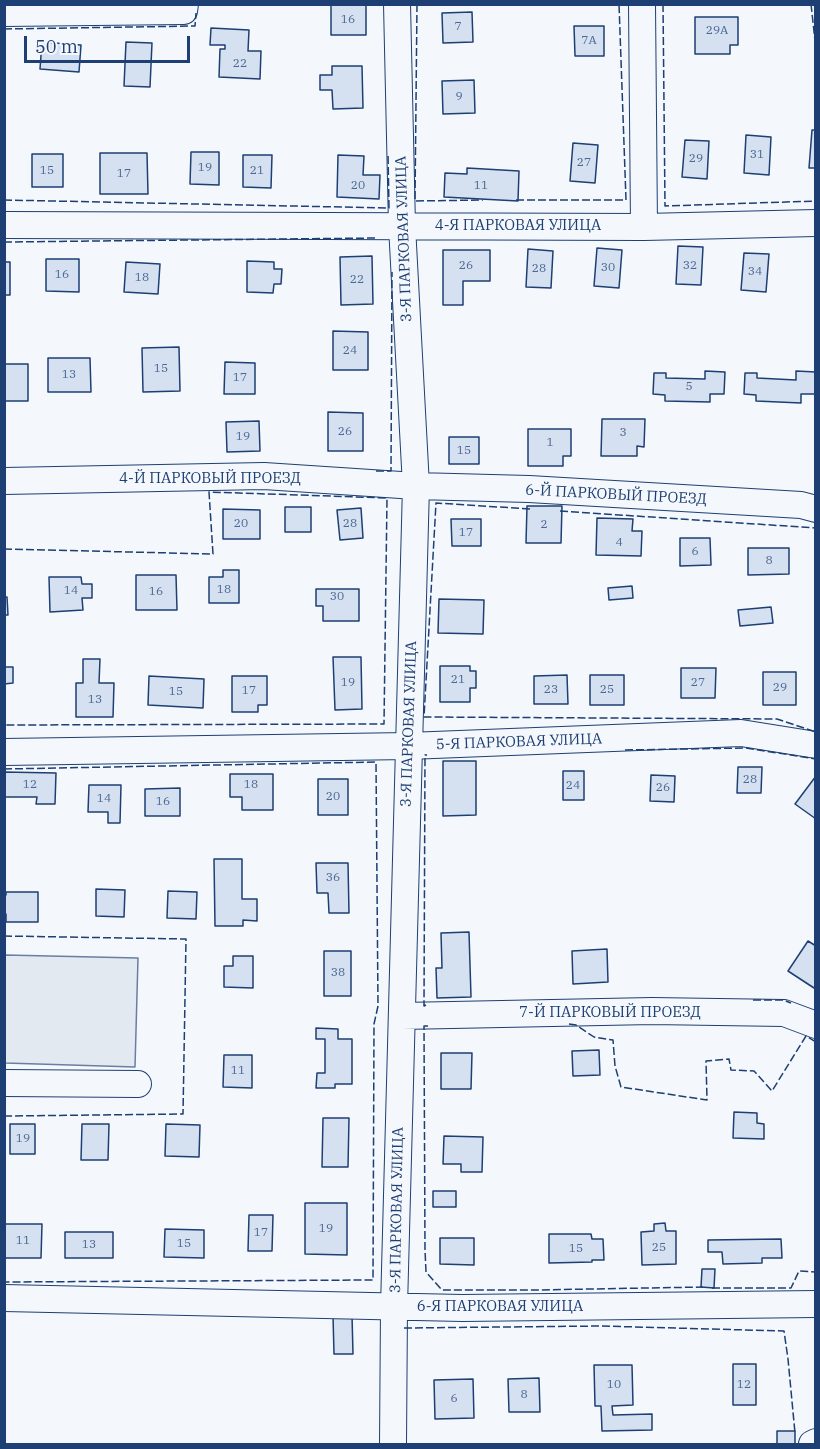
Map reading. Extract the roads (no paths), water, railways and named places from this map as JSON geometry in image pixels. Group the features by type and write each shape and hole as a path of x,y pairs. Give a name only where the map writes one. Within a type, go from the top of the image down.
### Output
{"street":[{"path":"4,13 184,11 185,4"},
{"name":"3-Я ПАРКОВАЯ УЛИЦА","path":"393,1444 394,1307 416,486 402,226 398,4"},
{"path":"642,4 644,227"},
{"name":"4-Я ПАРКОВАЯ УЛИЦА","path":"4,225 644,227 816,223"},
{"name":"4-Й ПАРКОВЫЙ ПРОЕЗД","path":"4,482 264,476 416,486"},
{"name":"6-Й ПАРКОВЫЙ ПРОЕЗД","path":"416,486 529,489 801,505 816,509"},
{"name":"5-Я ПАРКОВАЯ УЛИЦА","path":"4,752 408,746 741,733 816,746"},
{"name":"7-Й ПАРКОВЫЙ ПРОЕЗД","path":"402,1016 652,1011 784,1013 816,1025"},
{"path":"4,1083 138,1084"},
{"name":"6-Я ПАРКОВАЯ УЛИЦА","path":"4,1298 462,1308 816,1304"}]}
